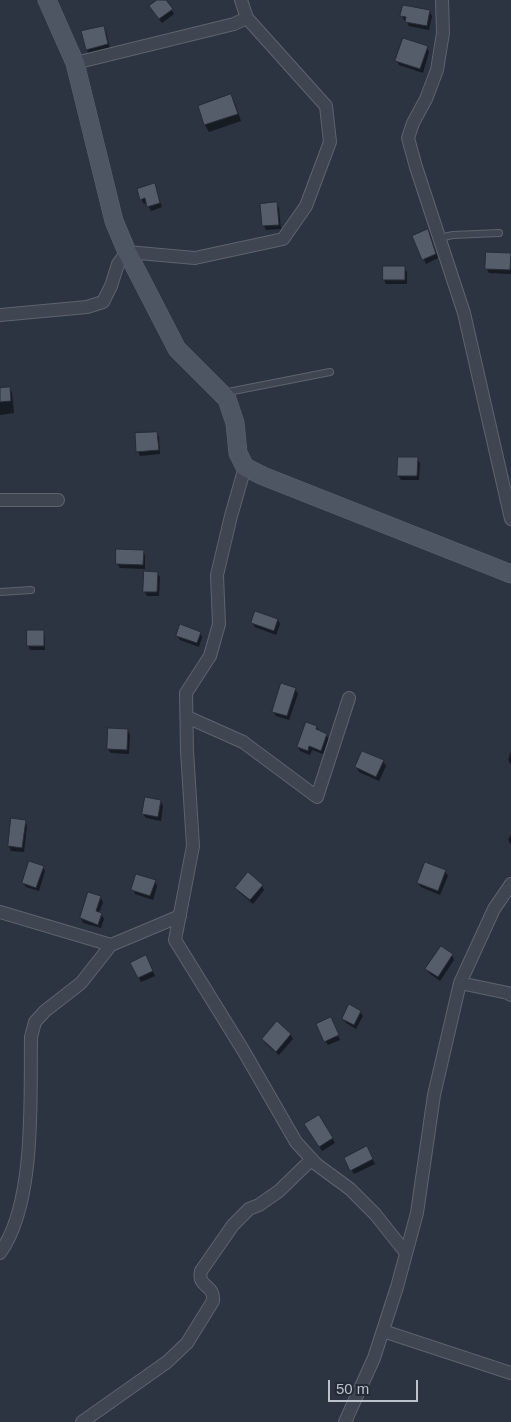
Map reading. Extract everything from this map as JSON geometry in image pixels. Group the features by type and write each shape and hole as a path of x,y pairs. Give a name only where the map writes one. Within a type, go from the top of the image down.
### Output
{"street":[{"path":"47,0 75,63 114,221 177,349 227,399 235,423 238,453 245,467 263,476 511,574"},
{"path":"128,252 194,258 283,239 306,206 330,142 326,106 247,18 240,0"},
{"path":"442,0 443,33 437,70 408,138 464,313 511,519"},
{"path":"75,63 234,24 247,18"},
{"path":"0,315 87,307 104,302 118,264 128,252"},
{"path":"245,467 217,575 218,624 210,656 186,693 192,846 175,940 296,1142 312,1159 350,1189 376,1214 406,1253"},
{"path":"0,500 58,500"},
{"path":"187,717 243,742 317,797 349,698"},
{"path":"345,1422 374,1358 417,1212 434,1095 460,983 494,909 511,884"},
{"path":"0,912 111,946"},
{"path":"0,1253 6,1245 16,1220 22,1196 29,1143 31,1037 35,1022 45,1011 81,983 111,946 180,916"},
{"path":"460,983 511,995"},
{"path":"82,1422 167,1362 187,1343 213,1301 212,1290 201,1282 201,1271 233,1225 249,1210 279,1191 312,1159"},
{"path":"383,1331 511,1373"}],"lane":[{"path":"439,238 453,235 499,233"},
{"path":"221,393 330,372"},
{"path":"0,592 31,590"}],"building":[{"path":"157,0 166,0 173,9 159,19 149,6"},
{"path":"403,5 430,10 427,26 405,22 406,17 400,16"},
{"path":"104,26 108,44 86,50 81,31"},
{"path":"403,38 428,46 420,69 395,61"},
{"path":"231,94 238,114 204,125 198,106"},
{"path":"155,183 160,203 147,207 145,198 140,200 137,189"},
{"path":"277,202 279,225 262,226 260,204"},
{"path":"428,229 436,254 422,260 412,236"},
{"path":"486,252 511,253 510,270 485,269"},
{"path":"383,266 405,266 405,280 383,280"},
{"path":"10,387 11,401 0,402 0,388"},
{"path":"157,432 159,450 136,452 135,433"},
{"path":"398,457 418,457 417,476 397,476"},
{"path":"116,549 144,550 143,565 116,564"},
{"path":"144,571 158,572 157,592 143,592"},
{"path":"255,611 278,619 274,631 251,623"},
{"path":"180,624 201,632 197,643 176,636"},
{"path":"27,630 44,630 44,646 27,646"},
{"path":"281,683 296,688 287,716 272,712"},
{"path":"306,722 317,726 316,729 327,734 321,751 309,746 308,751 297,747"},
{"path":"108,728 128,729 127,750 107,749"},
{"path":"362,751 384,760 376,777 355,767"},
{"path":"145,797 161,800 158,817 142,814"},
{"path":"11,818 26,820 22,848 8,846"},
{"path":"29,861 44,866 36,888 22,883"},
{"path":"425,862 446,870 438,891 417,883"},
{"path":"248,872 263,885 250,900 235,888"},
{"path":"136,874 156,880 150,896 131,890"},
{"path":"88,892 101,896 96,911 102,913 98,925 80,918"},
{"path":"441,946 453,954 438,977 425,969"},
{"path":"146,955 153,971 138,978 130,963"},
{"path":"349,1004 361,1011 354,1025 342,1019"},
{"path":"331,1017 339,1035 324,1042 316,1024"},
{"path":"277,1021 291,1034 276,1052 262,1039"},
{"path":"319,1115 333,1138 319,1147 304,1124"},
{"path":"367,1146 373,1159 350,1171 344,1158"}]}
